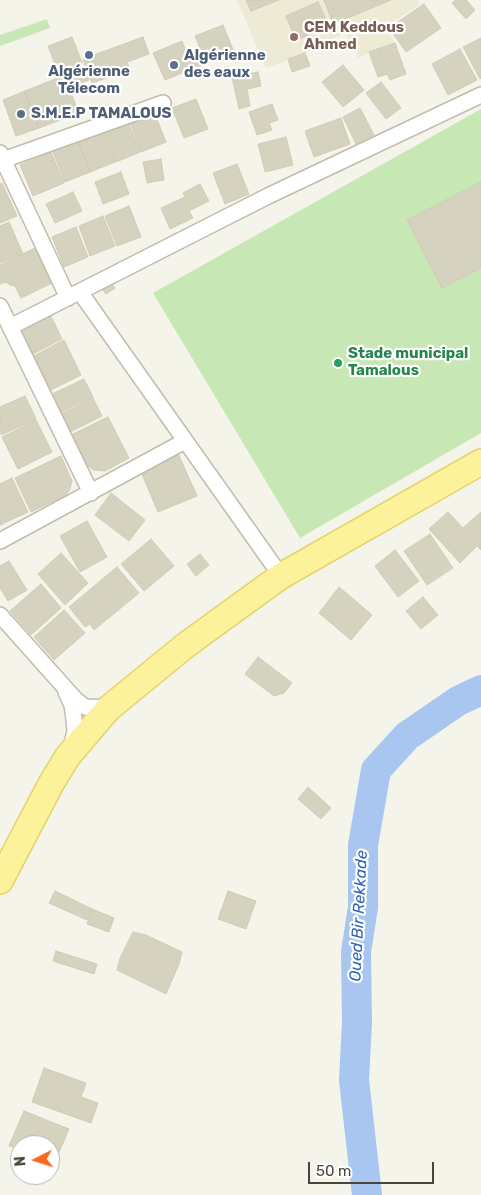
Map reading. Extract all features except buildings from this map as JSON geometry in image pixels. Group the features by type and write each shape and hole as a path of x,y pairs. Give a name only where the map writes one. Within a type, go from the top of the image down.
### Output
{"main road":[{"path":"0,881 33,816 68,756 109,708 186,645 281,576 481,462"}],"street":[{"path":"10,327 268,196 481,95"},
{"path":"163,103 2,156 74,295 185,441 281,576"},
{"path":"0,306 91,493"},
{"path":"0,541 185,441"},
{"path":"0,615 64,688 85,707 109,708"},
{"path":"64,688 72,705 75,731 73,744 68,756"}],"shaded area":[{"name":"CEM Keddous Ahmed","path":"237,0 418,0 419,5 387,26 394,43 358,58 346,32 297,57 266,68"}],"green space":[{"path":"47,19 50,28 0,46 0,35"},
{"name":"Stade municipal Tamalous","path":"481,109 481,433 300,538 153,293"}],"waterway":[{"name":"Oued Bir Rekkade","path":"367,1195 354,1080 357,1023 356,952 363,907 363,845 376,770 407,736 458,701 481,690"}],"place":[{"name":"CEM Keddous Ahmed","path":"294,37"},
{"name":"Algérienne Télecom","path":"89,55"},
{"name":"Algérienne des eaux","path":"174,65"},
{"name":"S.M.E.P TAMALOUS","path":"21,114"},
{"name":"Stade municipal Tamalous","path":"338,363"}]}
